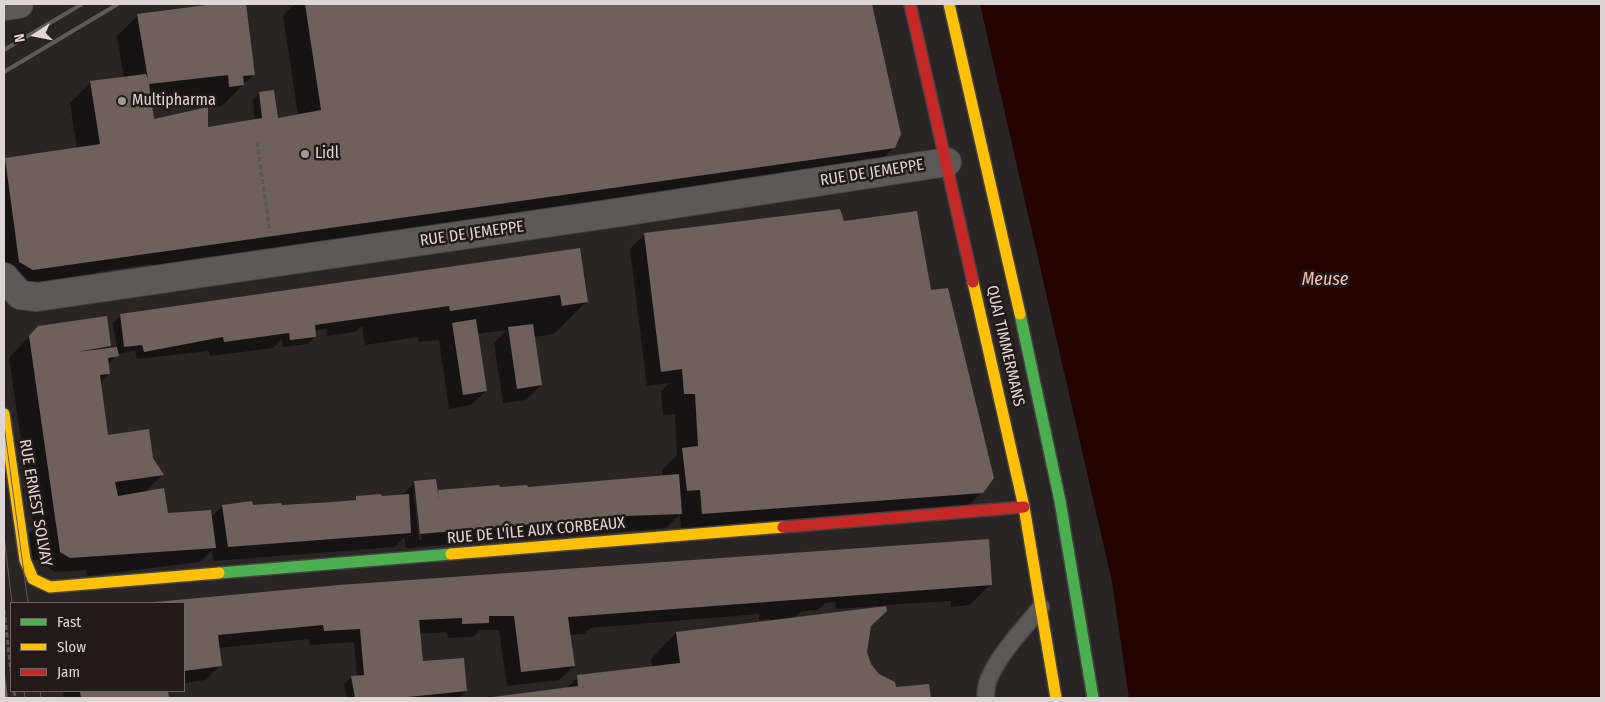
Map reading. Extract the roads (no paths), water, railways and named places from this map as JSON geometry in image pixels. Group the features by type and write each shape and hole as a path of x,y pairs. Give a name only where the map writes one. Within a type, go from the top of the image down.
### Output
{"main road":[{"name":"QUAI TIMMERMANS","path":"910,4 1024,507 1056,698"},
{"name":"QUAI TIMMERMANS","path":"948,4 1028,348 1058,492 1094,698"},
{"name":"RUE ERNEST SOLVAY","path":"4,414 25,560 33,579 50,587"},
{"name":"RUE DE L'ÎLE AUX CORBEAUX","path":"50,587 1024,507"}],"street":[{"path":"4,6 19,4"},
{"name":"RUE DE JEMEPPE","path":"4,277 20,295 37,297 947,162"}],"lane":[{"path":"986,698 985,690 998,661 1041,607"}],"water":[{"name":"Meuse","path":"980,4 1601,4 1601,698 1129,698 1112,582"}],"tram line":[{"path":"4,425 28,602"},
{"path":"4,536 12,602"},
{"path":"24,692 25,698"},
{"path":"40,692 41,698"}],"railway":[{"path":"4,50 82,4"},
{"path":"4,72 118,4"}],"place":[{"name":"Multipharma","path":"122,101"},
{"name":"Lidl","path":"305,154"}]}
